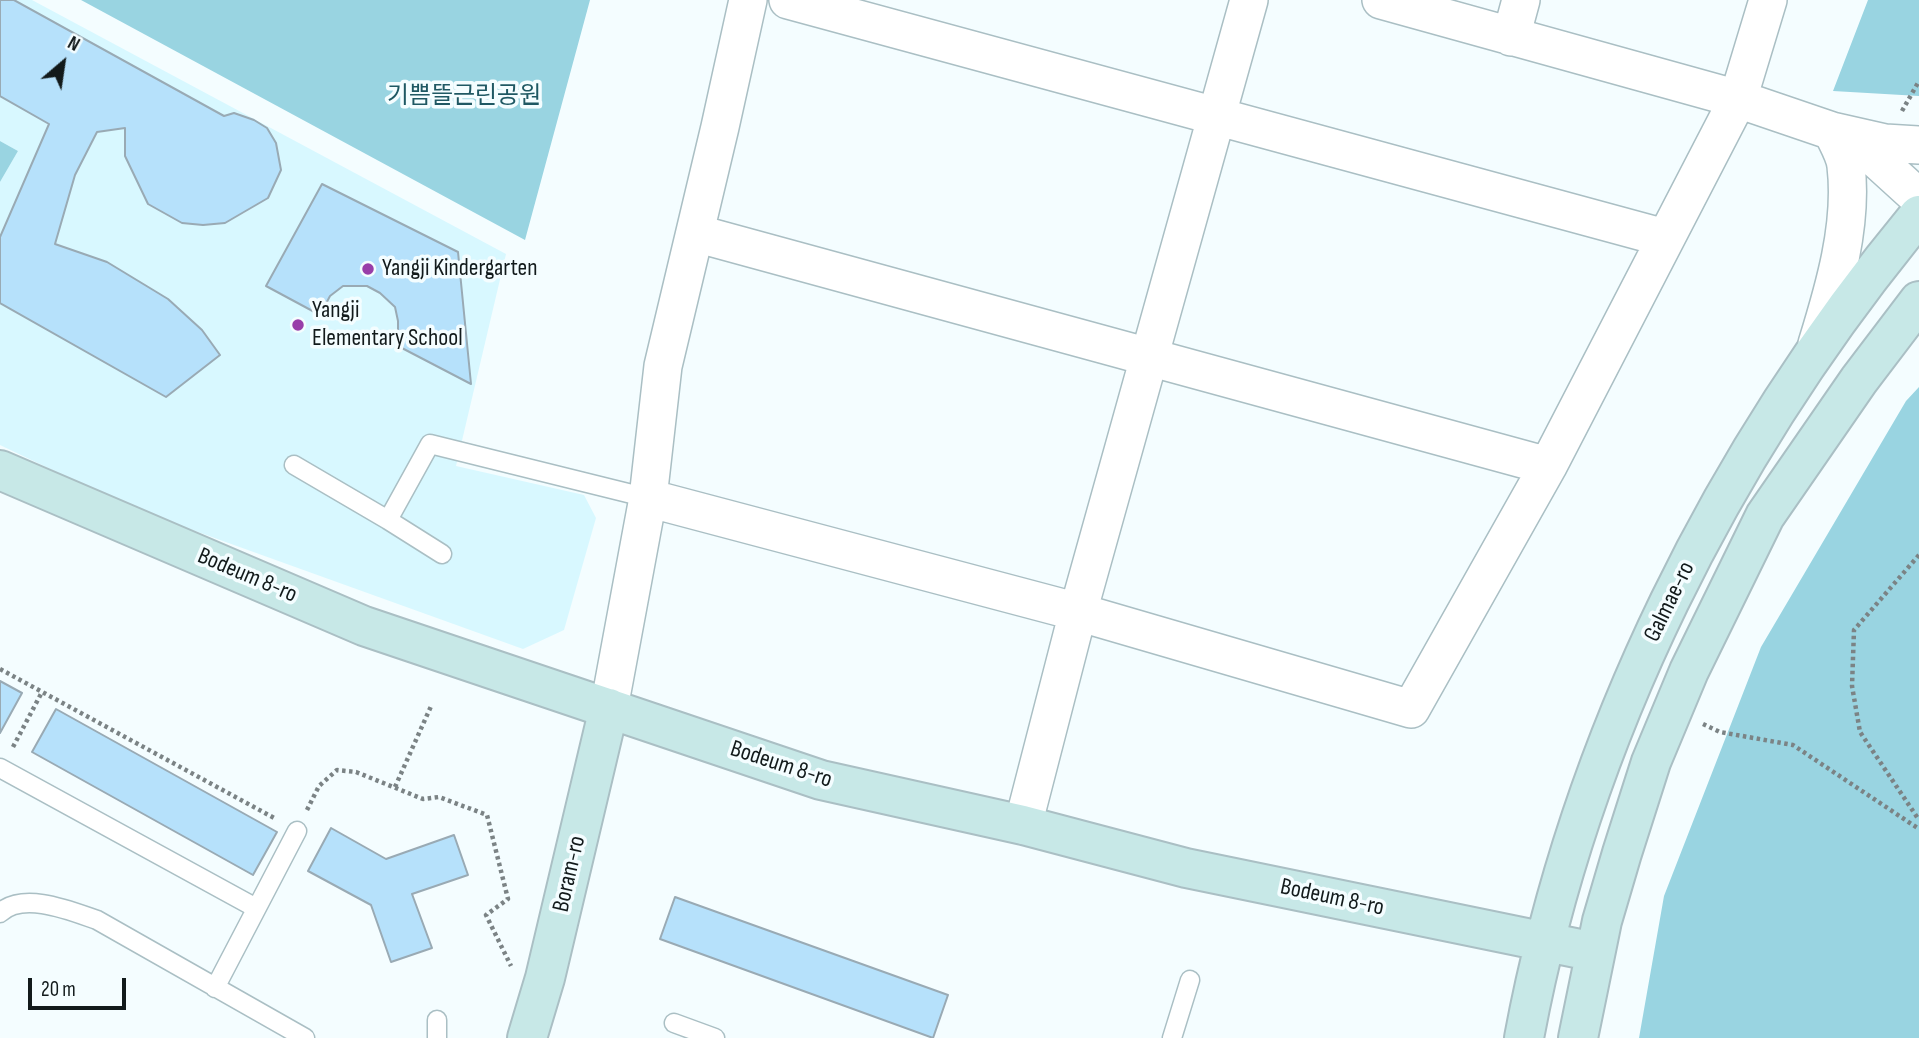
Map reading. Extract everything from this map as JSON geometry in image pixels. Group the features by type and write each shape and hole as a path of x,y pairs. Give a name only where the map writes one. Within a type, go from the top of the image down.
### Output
{"street":[{"path":"609,708 648,498 663,366 748,0"},
{"path":"788,0 1665,238"},
{"path":"1023,825 1077,612 1249,0"},
{"path":"1381,0 1738,99 1832,131 1885,142 1919,145"},
{"path":"1511,37 1521,0"},
{"path":"648,498 1077,612 1411,709 1548,466 1738,99 1768,0"},
{"path":"1832,131 1864,148 1919,198"},
{"path":"1814,354 1837,279 1846,217 1846,164 1832,131"},
{"name":"Galmae-ro","path":"1524,1038 1532,995 1576,838 1601,763 1642,657 1728,490 1798,375 1886,254 1919,215"},
{"path":"695,233 1548,466"},
{"name":"Galmae-ro","path":"1578,1038 1595,952 1622,853 1651,762 1689,671 1765,516 1859,380 1919,302"},
{"name":"Bodeum 8-ro","path":"0,470 365,626 821,780 1023,825 1186,868 1595,952"},
{"name":"Boram-ro","path":"527,1038 545,978 609,708"}],"lane":[{"path":"388,520 430,444 648,498"},
{"path":"294,465 442,554"},
{"path":"1,768 256,908"},
{"path":"215,988 297,831"},
{"path":"2,903 60,906 97,920 305,1038"},
{"path":"1172,1038 1190,980"},
{"path":"674,1023 715,1038"}],"path":[{"path":"1919,555 1854,630 1852,686 1860,732 1919,820"},
{"path":"0,669 297,831 319,786 337,770 356,772 423,799 439,797 487,815 508,899 486,915 511,965 510,975"},
{"path":"1,768 42,692"},
{"path":"395,787 432,704"},
{"path":"1673,712 1720,732 1793,745 1919,828"}],"shaded area":[{"name":"Yangji Elementary School","path":"14,0 32,0 506,254 456,466 584,495 596,518 564,630 523,649 134,509 0,445 0,303 167,397 220,355 202,330 168,299 106,262 55,244 75,175 98,132 125,128 125,156 148,204 182,223 225,223 268,198 281,170 267,128 254,120 234,114 224,116","holes":["322,184 458,252 471,383 398,347 395,307 380,293 367,286 343,286 330,296 320,315 266,286"]},
{"path":"0,96 49,124 0,237 0,182 18,151 0,141"}],"green space":[{"name":"기쁨뜰근린공원","path":"81,0 590,0 525,240"},
{"path":"1868,0 1919,0 1919,96 1833,91"},
{"path":"0,141 18,151 0,182"},
{"path":"1919,387 1919,1038 1639,1038 1664,896 1761,647 1906,401"}],"building":[{"path":"0,0 14,0 224,116 234,113 254,120 267,128 276,143 281,170 268,198 225,223 182,223 148,204 125,156 125,128 97,132 75,175 55,244 107,262 168,299 202,330 220,355 166,397 0,303 0,237 49,124 0,96"},
{"name":"Yangji Kindergarten","path":"322,184 458,252 471,384 398,346 395,307 380,293 367,286 343,286 330,296 320,315 266,286"},
{"path":"0,681 22,693 0,733"},
{"path":"56,709 277,832 253,875 32,752"},
{"path":"331,828 386,859 454,835 468,875 412,894 432,948 391,962 371,905 308,871"},
{"path":"675,897 948,995 933,1038 660,939"}],"place":[{"name":"Yangji Kindergarten","path":"368,269"},
{"name":"Yangji Elementary School","path":"298,325"}]}
